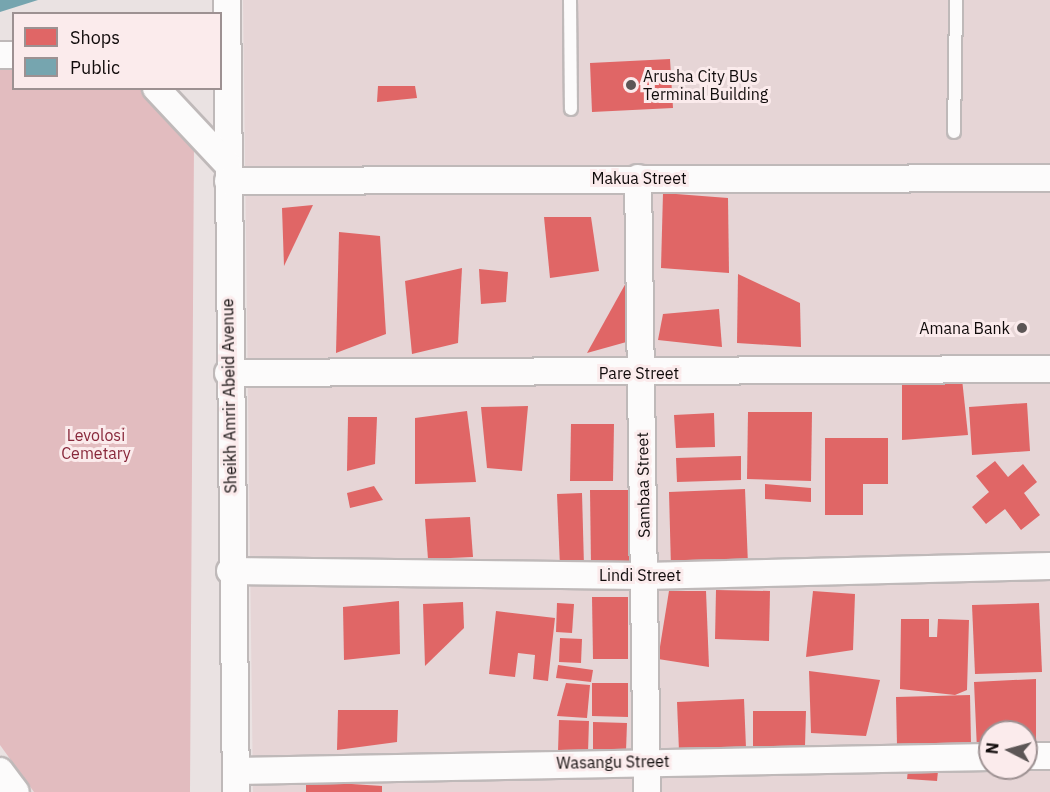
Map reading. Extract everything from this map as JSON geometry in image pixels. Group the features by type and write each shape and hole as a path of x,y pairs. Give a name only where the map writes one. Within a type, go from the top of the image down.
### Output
{"street":[{"path":"209,12 224,0"},
{"name":"Sheikh Amrir Abeid Avenue","path":"224,0 228,172 230,571 236,781"},
{"path":"158,90 228,172"},
{"name":"Makua Street","path":"228,172 638,178 1050,178"},
{"name":"Sambaa Street","path":"638,178 647,792"},
{"name":"Pare Street","path":"228,373 641,373 1050,369"},
{"name":"Lindi Street","path":"230,571 644,576 1050,566"},
{"name":"Wasangu Street","path":"236,781 646,761 978,756"},
{"path":"0,771 16,792"}],"lane":[{"path":"570,0 571,109"},
{"path":"954,132 956,0"}],"shaded area":[{"path":"243,0 1050,0 1050,792 253,792"}],"green space":[{"name":"Levolosi Cemetary","path":"0,57 12,57 12,90 142,90 194,144 190,792 34,792 0,745"}],"building: Shops":[{"name":"Arusha City BUs Terminal Building","path":"670,59 673,108 592,112 590,63"},
{"path":"378,86 415,86 417,98 377,102"},
{"path":"663,193 728,198 729,273 661,268"},
{"path":"313,205 284,266 282,208"},
{"path":"544,217 591,217 599,271 550,278"},
{"path":"339,232 380,236 386,334 336,353"},
{"path":"462,268 458,343 412,354 405,281"},
{"path":"479,269 508,272 506,302 481,304"},
{"path":"738,274 800,303 801,347 737,343"},
{"path":"627,281 630,341 587,353"},
{"path":"719,309 722,347 658,340 663,314"},
{"path":"962,379 968,435 902,440 902,385"},
{"path":"1027,403 1030,451 972,455 969,407"},
{"path":"528,406 522,471 487,468 481,407"},
{"path":"467,411 476,482 415,484 415,418"},
{"path":"748,412 812,412 811,481 747,479"},
{"path":"714,413 715,447 676,448 674,415"},
{"path":"348,417 377,417 375,464 347,471"},
{"path":"571,424 614,424 613,481 570,481"},
{"path":"825,438 888,438 888,484 863,484 863,515 825,515"},
{"path":"741,456 741,480 677,482 676,458"},
{"path":"995,461 1008,477 1023,464 1037,482 1024,493 1040,515 1021,530 1005,509 986,524 972,507 989,492 976,476"},
{"path":"765,484 811,488 811,502 765,499"},
{"path":"374,486 383,500 350,508 347,493"},
{"path":"745,489 748,565 671,568 669,492"},
{"path":"590,490 633,490 634,565 591,565"},
{"path":"582,493 584,566 560,567 557,494"},
{"path":"470,517 473,557 428,559 425,519"},
{"path":"716,590 770,591 769,641 715,639"},
{"path":"669,591 706,591 709,667 658,659"},
{"path":"813,591 855,594 853,650 806,657"},
{"path":"592,597 628,597 628,659 593,659"},
{"path":"399,601 400,654 344,660 343,607"},
{"path":"463,602 464,628 425,666 423,604"},
{"path":"557,603 574,604 572,633 556,632"},
{"path":"1039,603 1042,672 975,674 972,605"},
{"path":"496,611 555,618 548,681 533,679 535,655 518,653 515,677 489,674"},
{"path":"901,619 929,619 929,637 937,637 938,619 969,620 967,690 955,695 900,689"},
{"path":"560,638 582,639 581,663 559,662"},
{"path":"558,665 593,670 591,682 556,678"},
{"path":"809,671 880,680 866,736 811,733"},
{"path":"1036,679 1036,720 978,720 977,750 974,682"},
{"path":"566,683 590,685 587,718 557,716"},
{"path":"592,683 628,683 628,717 592,716"},
{"path":"970,695 971,743 897,745 896,697"},
{"path":"744,699 746,748 679,751 677,702"},
{"path":"338,710 398,710 397,742 337,750"},
{"path":"753,711 806,711 805,746 753,746"},
{"path":"559,720 589,721 588,752 558,751"},
{"path":"593,722 627,723 626,751 593,749"},
{"path":"908,770 938,771 937,781 907,779"},
{"path":"306,781 382,786 382,792 306,792"}],"building: Public":[{"path":"0,0 38,0 0,12"}],"place":[{"name":"Arusha City BUs Terminal Building","path":"631,85"},
{"name":"Amana Bank","path":"1022,328"}]}
